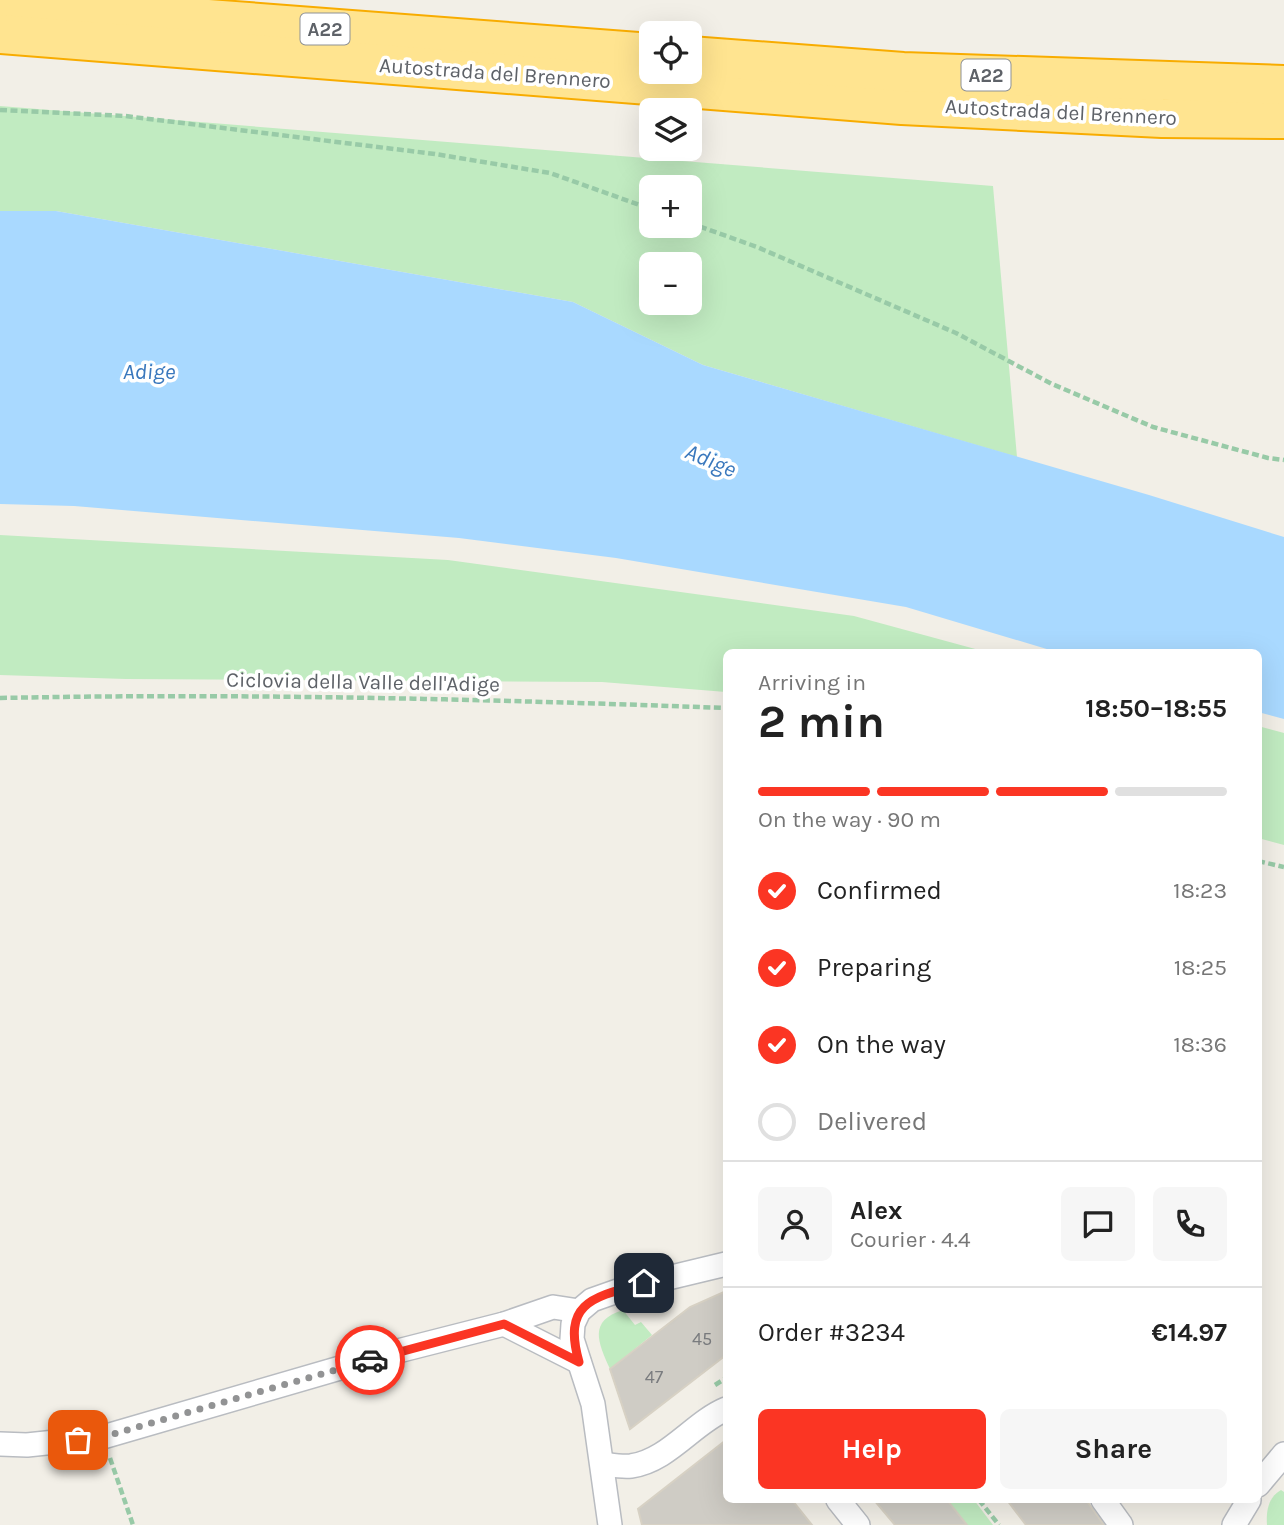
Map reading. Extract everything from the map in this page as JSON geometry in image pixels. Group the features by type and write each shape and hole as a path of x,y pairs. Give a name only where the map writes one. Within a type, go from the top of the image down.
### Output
{"highway":[{"name":"Autostrada del Brennero","path":"0,3 639,52"},
{"name":"Autostrada del Brennero","path":"0,34 902,105 1162,118 1284,119"},
{"name":"Autostrada del Brennero","path":"702,57 903,72 1284,85"}],"street":[{"path":"610,1525 593,1404 572,1339 573,1324 579,1311 592,1300 626,1288 723,1265"},
{"path":"0,1444 103,1437 414,1347 504,1324 553,1307 579,1311"},
{"path":"504,1324 579,1362"},
{"path":"603,1464 631,1466 662,1454 708,1417 723,1410"},
{"path":"1262,1480 1284,1454"},
{"path":"840,1503 857,1525"},
{"path":"1105,1503 1121,1525"},
{"path":"1234,1525 1247,1503"}],"path":[{"path":"0,110 125,116 435,154 550,173 639,205"},
{"path":"702,227 757,247 956,333 1052,384 1153,427 1284,460"},
{"name":"Ciclovia della Valle dell'Adige","path":"0,698 132,696 445,699 723,708"},
{"path":"1262,862 1284,867"},
{"path":"103,1437 133,1525"},
{"path":"981,1503 999,1525"}],"green space":[{"path":"0,106 639,157 639,161 683,161 993,186 1017,457 703,365 573,302 56,211 0,211"},
{"path":"0,535 448,560 854,616 975,649 723,649 723,692 602,682 126,679 0,675"},
{"path":"1262,727 1284,733 1284,845 1262,839"},
{"path":"623,1310 635,1325 641,1322 652,1335 610,1369 602,1350 600,1326 612,1315"},
{"path":"1281,1490 1284,1492 1284,1525 1267,1525 1269,1505"},
{"path":"949,1503 976,1503 993,1525 967,1525"}],"water":[{"name":"Adige","path":"0,211 56,211 573,302 703,365 1284,537 1284,719 1262,713 1262,649 1047,649 906,607 616,558 459,538 74,506 0,504"}],"building":[{"path":"723,1292 723,1357 630,1429 610,1369 690,1307"},
{"path":"723,1442 723,1503 794,1503 812,1525 642,1525 638,1509"},
{"path":"877,1503 949,1503 967,1525 895,1525"},
{"path":"1009,1503 1088,1503 1104,1525 1026,1525"}],"way so far":[{"path":"78,1440 103,1437 370,1360"}],"route":[{"path":"370,1360 504,1324 579,1362 572,1339 573,1324 579,1311 592,1300 644,1283"}]}
